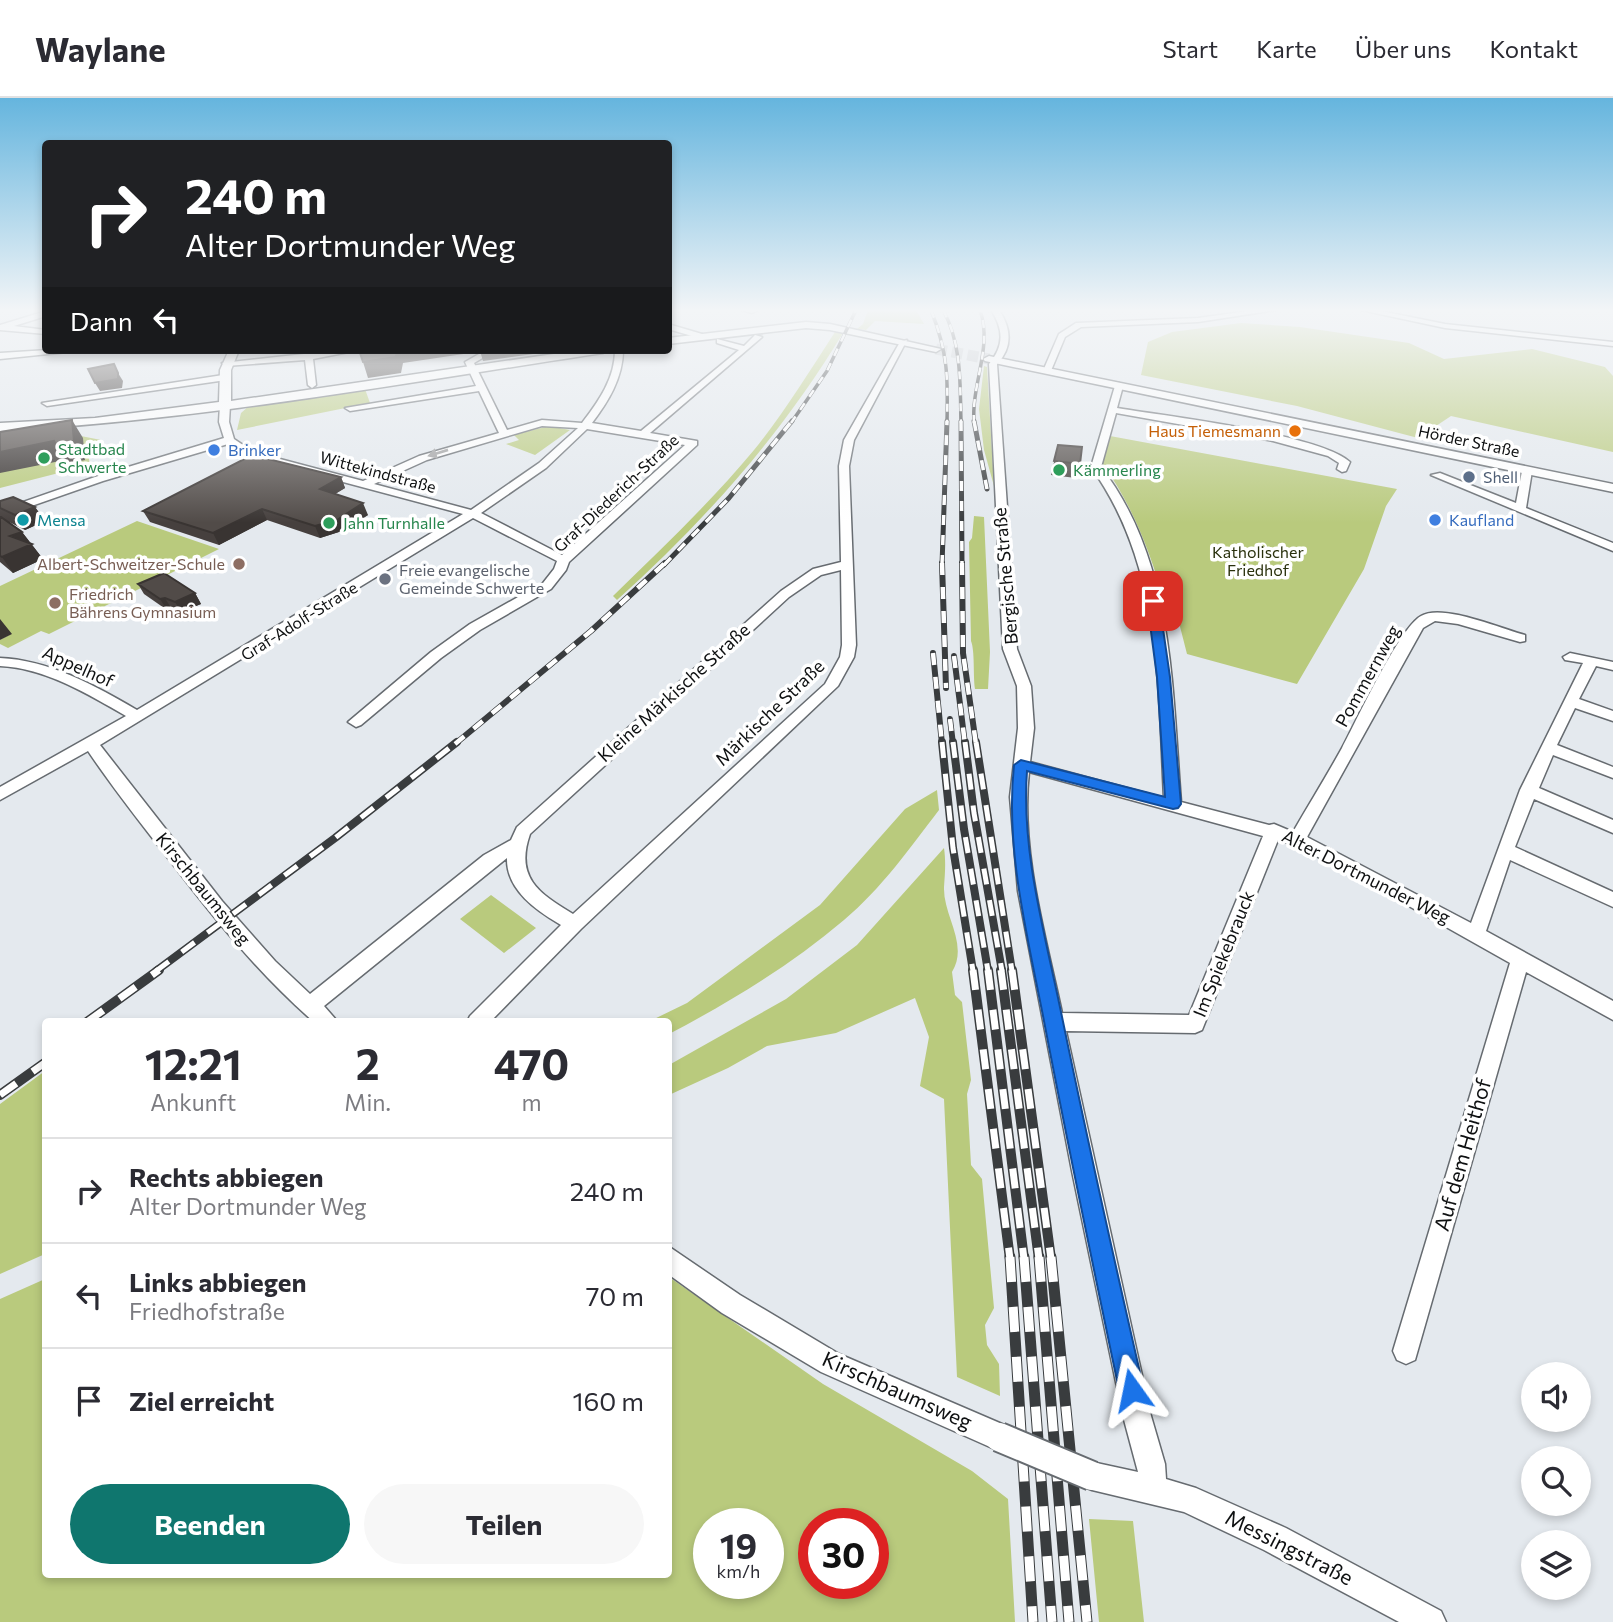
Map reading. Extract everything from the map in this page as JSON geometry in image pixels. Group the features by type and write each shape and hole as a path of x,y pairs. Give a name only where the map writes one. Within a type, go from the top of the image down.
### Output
{"main road":[{"path":"223,381 225,405"},
{"path":"0,428 123,419 389,381"},
{"name":"Hörder Straße","path":"1094,381 1613,488"}],"street":[{"path":"47,403 201,381"},
{"path":"477,381 503,433"},
{"name":"Graf-Adolf-Straße","path":"0,794 233,662 471,513 565,447 611,390 614,381"},
{"path":"365,484 422,458 542,424 644,433 707,381"},
{"name":"Märkische Straße","path":"481,1018 574,924 831,686 847,657 849,645 844,466 849,440 882,381"},
{"name":"Bergische Straße","path":"993,381 1010,649 1024,686 1026,728 1018,797 1027,891 1137,1416 1153,1474 1150,1482 1143,1486"},
{"path":"1119,386 1096,467 1123,506 1153,601 1163,677 1173,804"},
{"path":"350,408 480,388"},
{"path":"0,513 99,479 229,440 224,422 225,405"},
{"path":"1112,410 1224,433 1285,441 1340,456 1345,461 1342,469"},
{"name":"Graf-Diederich-Straße","path":"356,722 475,626 547,586 560,570 563,560 584,544 693,443 644,433"},
{"name":"Wittekindstraße","path":"229,440 239,447 276,461 471,513 563,560"},
{"path":"1520,510 1528,471"},
{"path":"1436,475 1613,547"},
{"name":"Kleine Märkische Straße","path":"309,1006 490,860 516,845 523,831 535,818 785,594 817,572 848,564"},
{"name":"Pommernweg","path":"1297,839 1345,759 1385,678 1419,623 1430,617 1448,619 1520,638"},
{"path":"1570,657 1613,666"},
{"path":"1476,934 1528,790 1592,660"},
{"name":"Appelhof","path":"0,662 20,662 61,678 138,717"},
{"path":"1571,701 1613,716"},
{"name":"Kirschbaumsweg","path":"90,744 231,926 278,978 323,1018"},
{"path":"1548,747 1613,773"},
{"name":"Alter Dortmunder Weg","path":"1021,765 1274,830 1297,839 1476,934 1613,1011"},
{"path":"1528,790 1613,827"},
{"name":"Im Spiekebrauck","path":"1054,1022 1195,1024 1274,830"},
{"path":"516,845 516,871 522,883 549,909 574,924"},
{"path":"1505,850 1613,900"},
{"name":"Auf dem Heithof","path":"1406,1351 1520,960"},
{"name":"Kirschbaumsweg","path":"672,1261 732,1304 830,1363 1092,1476 1143,1486"},
{"name":"Messingstraße","path":"1143,1486 1186,1498 1275,1539 1430,1622"}],"green space":[{"path":"803,381 811,381 740,475 681,539 617,600 613,596 738,469"},
{"path":"982,381 988,381 994,486 984,450 979,409"},
{"path":"1172,381 1613,381 1613,452 1451,416 1418,438 1297,406"},
{"path":"365,389 370,403 237,430 241,413 249,406"},
{"path":"549,426 570,430 535,455 506,444 519,440 514,435"},
{"name":"Stadtbad Schwerte","path":"81,436 101,440 99,445 87,448 90,465 0,488 0,450"},
{"name":"Katholischer Friedhof","path":"1110,436 1397,489 1386,506 1364,569 1297,684 1187,654 1175,607 1165,604 1140,531 1123,496 1102,463"},
{"path":"974,516 984,517 990,652 988,689 975,689 974,683 969,542 972,538"},
{"name":"Friedrich Bährens Gymnasium","path":"137,521 219,549 49,634 41,631 8,648 0,644 0,640 11,634 0,630 0,586"},
{"path":"937,790 939,810 906,853 883,882 824,937 760,982 672,1032 672,1018 656,1018 687,1003 820,905 905,809"},
{"path":"944,848 945,898 958,951 952,972 955,995 962,1002 971,1080 967,1094 971,1165 982,1179 994,1308 985,1325 987,1345 999,1364 1000,1396 957,1377 944,1099 920,1086 929,1037 915,998 836,1033 767,1046 728,1068 672,1094 672,1063 786,999 857,945"},
{"path":"491,895 536,928 504,953 460,919"},
{"path":"42,1073 42,1255 0,1274 0,1104"},
{"path":"672,1279 823,1384 972,1471 1008,1499 1015,1622 0,1622 0,1299 42,1280 42,1578 672,1578"},
{"path":"1089,1519 1133,1521 1144,1622 1099,1622"}],"building":[{"path":"72,420 74,441 56,445 54,441 0,452 0,432"},
{"path":"1058,445 1082,447 1080,464 1054,461"},
{"path":"252,455 341,477 320,489 363,503 337,520 315,526 262,509 213,533 143,511"},
{"path":"13,497 35,507 15,515 0,508 0,501"},
{"path":"0,517 22,532 10,536 32,544 0,556"},
{"path":"164,573 195,593 175,602 160,599 138,584"}],"railway":[{"path":"791,423 820,381"},
{"path":"947,381 947,421"},
{"path":"960,381 961,423"},
{"path":"974,421 978,381"},
{"path":"664,565 729,498 792,421"},
{"path":"942,564 947,421"},
{"path":"961,421 962,565"},
{"path":"974,421 987,489"},
{"path":"455,744 591,631 665,563"},
{"path":"962,563 963,653 976,744"},
{"path":"942,564 946,688"},
{"path":"933,653 942,744"},
{"path":"954,656 965,744"},
{"path":"950,719 953,744"},
{"path":"156,971 335,838 457,742"},
{"path":"942,742 953,848 973,971"},
{"path":"953,742 964,829 988,971"},
{"path":"965,742 974,813 1002,971"},
{"path":"976,742 1012,971"},
{"path":"93,1018 159,970"},
{"path":"973,970 1010,1259"},
{"path":"988,970 1024,1259"},
{"path":"1001,970 1039,1259"},
{"path":"1012,970 1051,1259"},
{"path":"0,1095 42,1065"},
{"path":"1010,1257 1033,1622"},
{"path":"1024,1257 1052,1622"},
{"path":"1039,1257 1069,1622"},
{"path":"1051,1257 1087,1622"}],"place":[{"name":"Haus Tiemesmann","path":"1295,431"},
{"name":"Brinker","path":"214,450"},
{"name":"Stadtbad Schwerte","path":"44,458"},
{"name":"Kämmerling","path":"1059,470"},
{"name":"Shell","path":"1469,477"},
{"name":"Mensa","path":"23,520"},
{"name":"Kaufland","path":"1435,520"},
{"name":"Jahn Turnhalle","path":"329,523"},
{"name":"Albert-Schweitzer-Schule","path":"239,564"},
{"name":"Freie evangelische Gemeinde Schwerte","path":"385,579"},
{"name":"Friedrich Bährens Gymnasium","path":"55,603"}],"route":[{"path":"1132,1390 1027,891 1018,797 1021,765 1173,804 1163,677 1153,601"}]}
